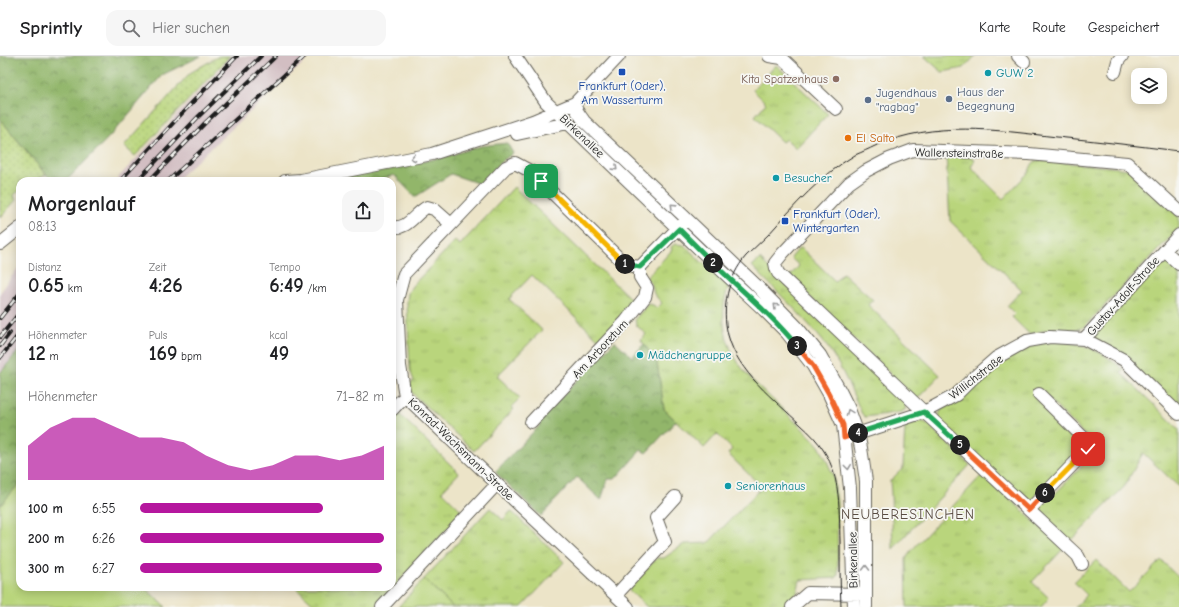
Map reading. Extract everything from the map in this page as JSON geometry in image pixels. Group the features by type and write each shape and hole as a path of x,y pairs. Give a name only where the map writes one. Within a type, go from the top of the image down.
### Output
{"street":[{"path":"317,177 432,154 557,112 546,102 515,56"},
{"path":"575,103 618,56"},
{"path":"769,56 782,58 836,109"},
{"path":"1115,72 1118,61 1122,56"},
{"name":"Birkenallee","path":"854,607 850,488 843,425 829,394 813,366 791,339 764,310 557,112 575,103 575,108 584,121 755,284 797,327 820,355 840,391 858,434 861,448 866,481 866,607"},
{"path":"451,148 568,122"},
{"name":"Wallensteinstraße","path":"924,412 778,273 776,268 775,263 777,258 849,183 866,170 913,150 1029,154 1127,163 1179,211"},
{"name":"Konrad-Wachsmann-Straße","path":"628,607 405,396 400,366 397,300 404,274 506,167 515,163 530,171 626,265 640,267"},
{"path":"396,228 406,225 422,209 428,207 434,209 451,224"},
{"path":"640,267 687,220"},
{"path":"0,244 16,231"},
{"name":"Gustav-Adolf-Straße","path":"1089,342 1165,250 1179,236"},
{"path":"1165,250 1179,264"},
{"name":"Am Arboretum","path":"530,422 626,321 645,297 647,288 640,277 640,267"},
{"name":"Willichstraße","path":"844,438 924,412 956,395 996,358 1027,341 1050,337 1089,342 1124,360 1179,414"},
{"path":"1029,510 1088,449 1087,441 1039,394"},
{"path":"396,406 405,396"},
{"path":"924,412 1078,556 1082,564"},
{"path":"382,607 497,484"},
{"path":"616,595 665,542 656,518 675,497"},
{"path":"792,607 808,592 866,595"}],"shaded area":[{"path":"232,56 311,56 179,177 119,177"},
{"path":"16,271 16,354 0,373 0,293"}],"green space":[{"path":"0,56 201,56 162,75 111,135 70,177 49,177 0,119"},
{"path":"219,56 230,56 135,156 124,146 190,73"},
{"path":"924,56 975,56 964,68 942,72"},
{"path":"776,65 828,114 796,148 786,139 782,142 755,116 766,103 753,90"},
{"path":"0,119 46,175 42,177 16,177 16,193 14,195 16,200 0,218"},
{"path":"507,143 513,153 501,162 480,184 451,174 415,197 394,175 388,177 344,177 391,169 447,156 481,146"},
{"path":"946,155 973,158 975,160 971,167 1003,199 1029,172 1033,163 1038,160 1129,169 1179,217 1179,228 1084,327 1075,330 1055,328 1029,334 1012,317 1015,314 1007,306 1022,290 950,221"},
{"path":"514,187 636,304 602,343 532,275 509,299 542,330 497,376 520,398 511,407 514,409 474,451 415,396 406,385 414,381 410,370 407,302 408,293 412,286 455,241 460,245"},
{"path":"675,244 684,245 728,287 725,299 724,322 725,333 733,354 746,373 819,446 833,475 837,501 838,575 836,578 800,580 797,593 783,607 647,607 628,589 657,558 664,558 684,544 708,543 762,487 728,454 732,449 717,434 704,448 664,409 657,363 641,340 646,334 636,325 635,319 648,304 657,308 662,303 654,294 652,285 646,278 672,250 671,247"},
{"path":"800,247 835,281 843,273 873,300 868,305 940,375 917,399 789,277 799,266 791,258"},
{"path":"760,259 906,403 905,410 901,412 865,417 862,414 843,373 829,349 802,317 752,266"},
{"path":"1161,263 1170,263 1179,272 1179,407 1095,338 1098,331"},
{"path":"615,341 632,357 644,344 657,363 664,409 676,421 646,453 641,450 615,479 608,479 601,500 577,477 541,516 495,472 540,425 538,421"},
{"path":"1051,341 1082,345 1099,352 1116,363 1124,370 1121,373 1179,429 1179,487 1143,453 1124,487 1073,539 1069,539 1038,513 1037,509 1043,500 1046,503 1086,462 1082,458 1095,445 1039,390 1082,443 1080,454 1031,501 1024,500 939,420 941,410 963,398 1005,359 1028,347"},
{"path":"16,354 16,488 0,506 0,373"},
{"path":"397,412 459,473 442,491 463,512 396,584"},
{"path":"919,421 927,423 970,465 893,549 890,481 903,468 905,425"},
{"path":"986,476 1063,549 1032,582 1049,598 1041,607 907,607 906,559 911,551 980,477"},
{"path":"16,488 16,591 148,591 166,607 0,607 0,506"},
{"path":"490,508 503,520 511,511 564,562 522,607 453,607 424,579"},
{"path":"1096,560 1129,592 1161,560 1178,577 1179,576 1179,607 1075,607 1087,595 1074,582"},
{"path":"424,579 453,607 398,607"},
{"path":"299,591 390,591 375,607 317,607"}],"tram line":[{"path":"841,607 839,506 834,472 830,461 814,437 748,373 733,349 728,335 725,314 726,304 731,283 740,264 819,181 855,155 898,138 943,130 988,130 1179,151"}],"railway":[{"path":"124,177 237,56"},
{"path":"141,177 199,116 261,56"},
{"path":"153,177 205,123 276,56"},
{"path":"172,177 305,56"},
{"path":"0,318 16,298"},
{"path":"0,337 16,317"},
{"path":"0,346 10,333"},
{"path":"0,358 16,338"}],"place":[{"name":"Frankfurt (Oder), Am Wasserturm","path":"622,72"},
{"name":"GUW 2","path":"988,73"},
{"name":"Kita Spatzenhaus","path":"836,79"},
{"name":"Haus der Begegnung","path":"949,99"},
{"name":"Jugendhaus \"ragbag\"","path":"868,100"},
{"name":"El Salto","path":"848,138"},
{"name":"Besucher","path":"776,178"},
{"name":"Frankfurt (Oder), Wintergarten","path":"785,221"},
{"name":"Mädchengruppe","path":"640,355"},
{"name":"Seniorenhaus","path":"728,486"}],"district":[{"name":"NEUBERESINCHEN","path":"908,514"}],"route":[{"path":"541,181 626,265 640,267 679,229 787,333 813,366 829,394 843,425 844,438 924,412 1029,510 1088,449"}]}
